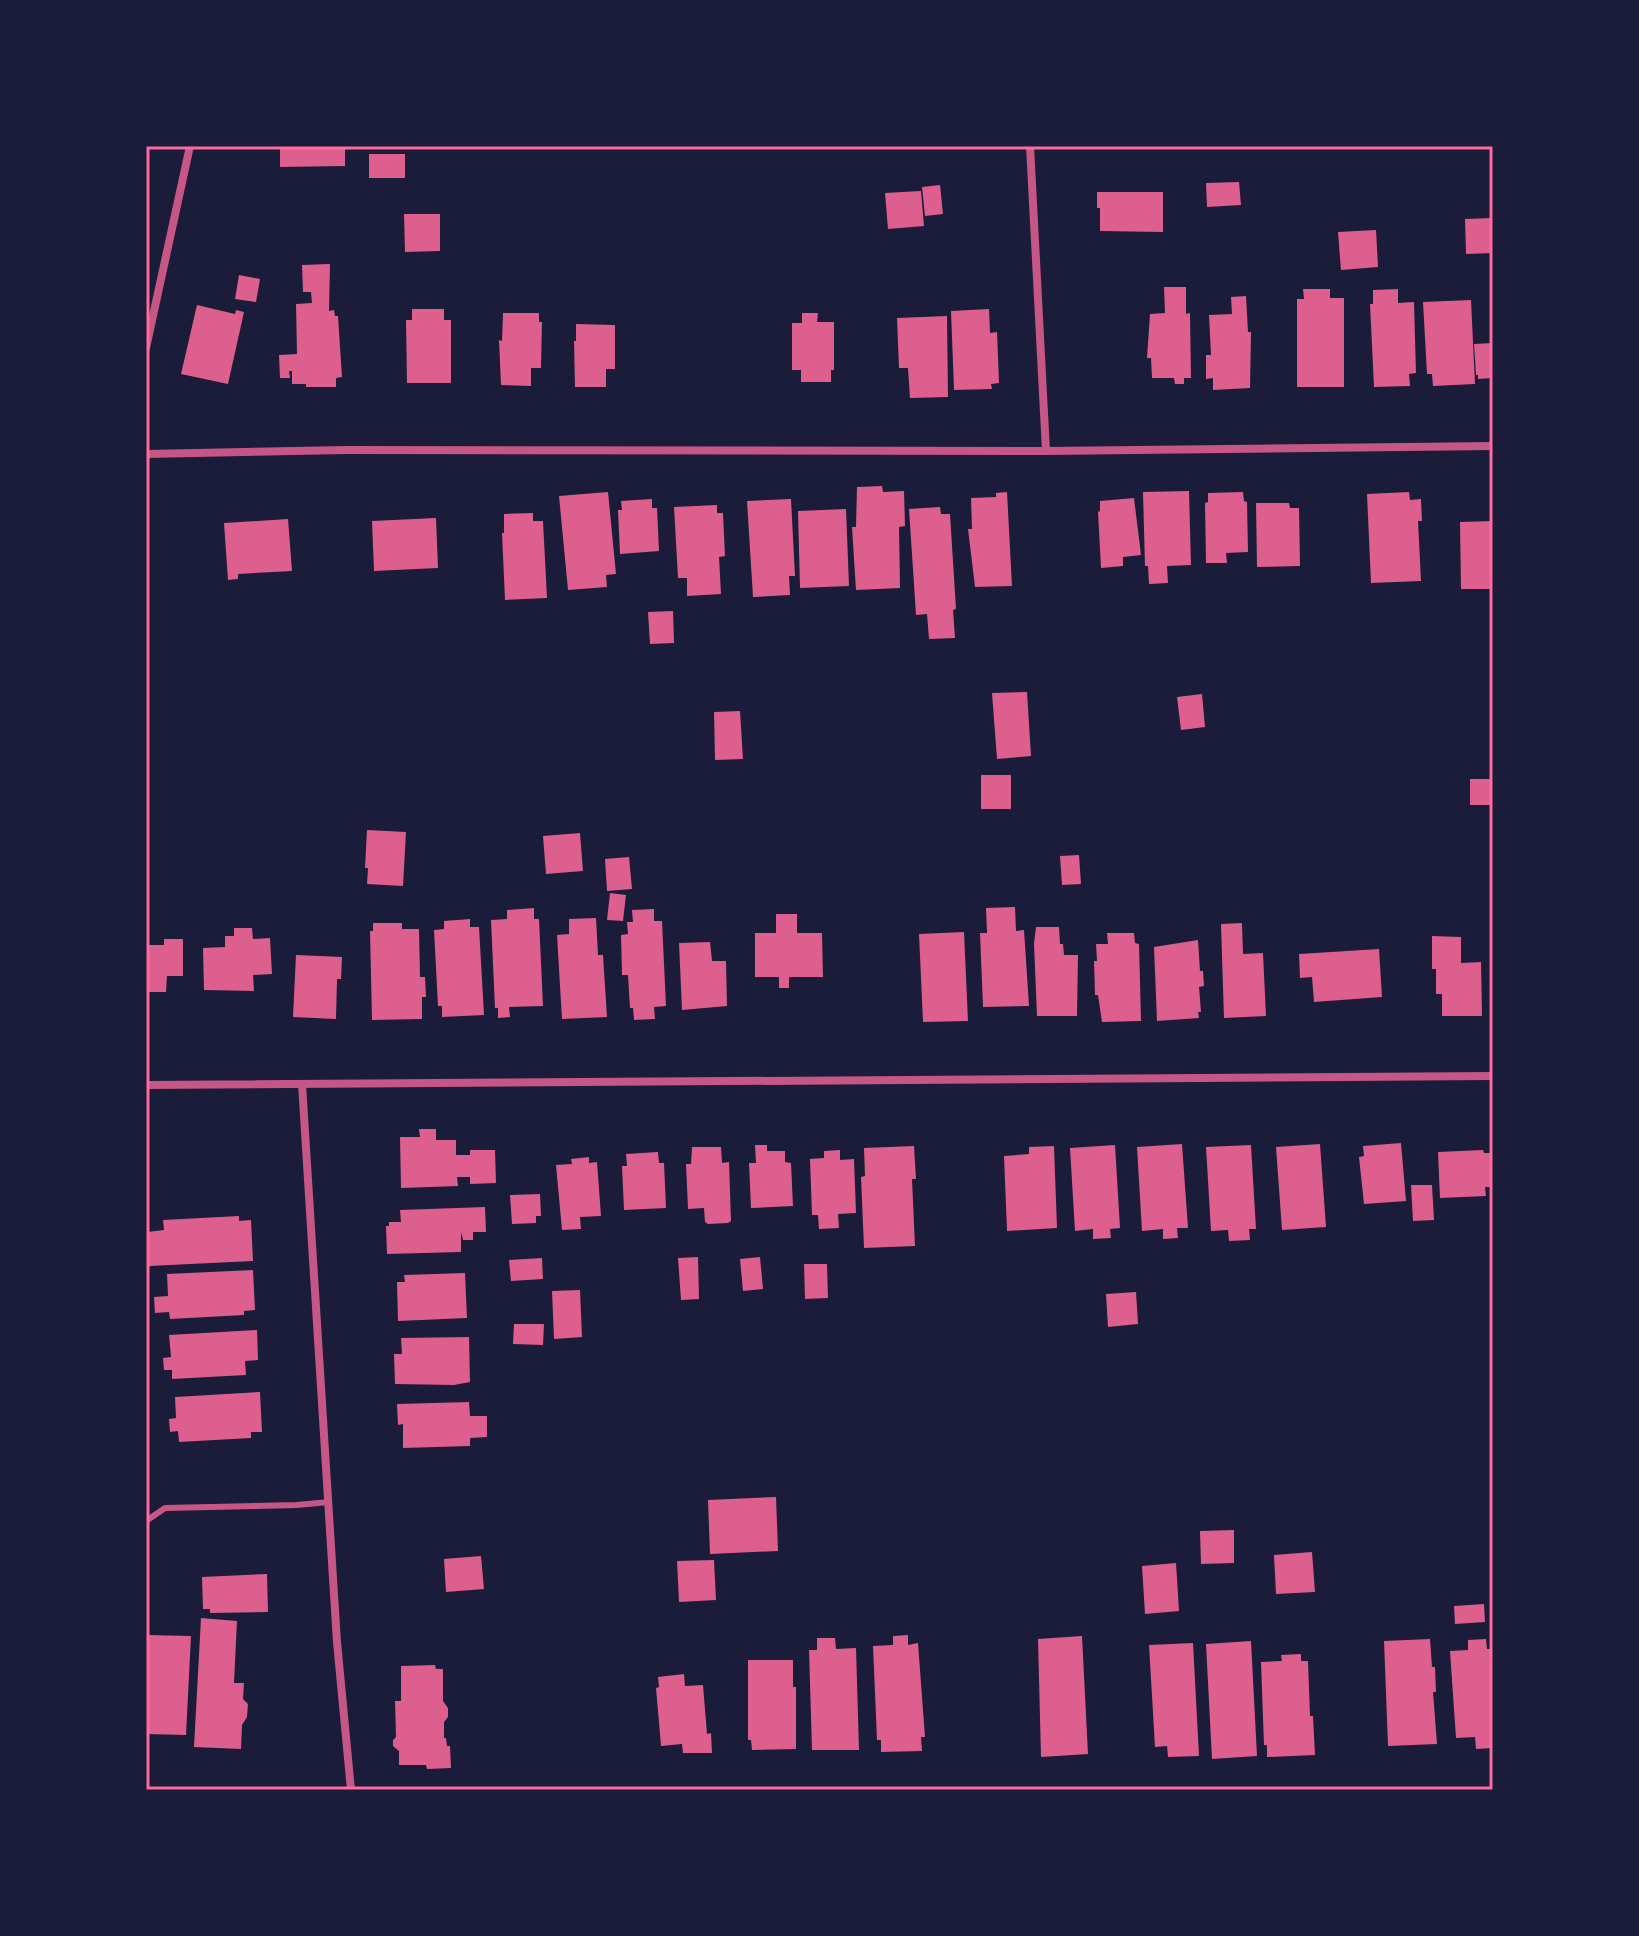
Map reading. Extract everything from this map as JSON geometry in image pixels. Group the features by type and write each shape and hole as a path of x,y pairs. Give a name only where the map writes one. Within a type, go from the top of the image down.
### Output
{"street":[{"path":"146,348 190,146"},
{"path":"1030,146 1046,451"},
{"path":"146,454 346,450 1046,451 1493,446"},
{"path":"146,1085 1493,1076"},
{"path":"302,1084 337,1642 351,1790"}],"lane":[{"path":"146,1521 165,1508 329,1502"}],"building":[{"path":"280,146 345,146 345,166 280,167"},
{"path":"369,154 405,154 405,178 369,178"},
{"path":"1239,182 1241,205 1207,207 1206,183"},
{"path":"940,185 943,214 925,216 922,187"},
{"path":"921,191 924,226 888,229 885,193"},
{"path":"1097,192 1163,192 1163,232 1100,231"},
{"path":"404,214 440,214 440,251 405,252"},
{"path":"1493,218 1493,253 1466,254 1465,219"},
{"path":"1376,230 1378,267 1341,270 1338,232"},
{"path":"330,264 329,311 334,310 335,316 338,316 342,377 336,378 336,387 292,384 292,371 289,371 290,378 280,378 279,355 297,354 296,304 312,303 311,292 303,292 302,265"},
{"path":"239,275 260,279 256,302 235,299"},
{"path":"1164,287 1186,287 1186,314 1190,313 1191,378 1184,378 1184,384 1175,384 1174,378 1152,378 1151,358 1147,358 1150,314 1165,313"},
{"path":"1303,289 1330,289 1330,298 1344,298 1344,387 1297,387 1297,299 1304,299"},
{"path":"1398,289 1398,303 1414,302 1416,373 1409,374 1410,386 1374,387 1370,304 1373,304 1373,290"},
{"path":"1246,296 1248,332 1251,332 1250,388 1213,390 1213,378 1206,379 1206,355 1211,355 1209,315 1232,314 1231,297"},
{"path":"1471,300 1475,384 1433,386 1432,374 1427,374 1423,302"},
{"path":"197,305 235,314 236,310 244,312 228,384 181,374"},
{"path":"412,309 444,309 444,320 451,320 451,383 407,383 406,320 412,320"},
{"path":"989,309 990,333 997,332 999,383 991,384 992,389 954,390 951,311"},
{"path":"503,313 539,313 539,322 542,322 541,368 531,368 531,386 501,385 499,340 502,341"},
{"path":"802,313 818,313 817,322 834,322 831,382 801,382 801,370 792,370 792,323 802,323"},
{"path":"947,316 948,397 910,398 908,368 899,368 897,318"},
{"path":"576,324 615,325 615,369 606,369 606,387 575,387"},
{"path":"1493,343 1493,378 1478,379 1474,344"},
{"path":"882,486 883,492 904,491 905,526 899,527 900,588 856,590 852,527 856,527 857,487"},
{"path":"1189,491 1191,565 1167,566 1168,583 1149,584 1148,566 1145,566 1143,492"},
{"path":"608,492 616,574 606,575 607,587 568,590 559,496"},
{"path":"1007,492 1012,586 975,587 968,529 972,529 971,498 996,497 996,493"},
{"path":"1243,492 1244,501 1247,502 1248,552 1226,553 1227,563 1206,563 1205,503 1208,502 1208,493"},
{"path":"1409,492 1410,500 1421,499 1422,521 1418,521 1421,581 1371,583 1367,494"},
{"path":"1134,498 1141,555 1123,557 1123,566 1101,568 1100,501"},
{"path":"652,499 652,508 657,508 659,551 620,554 618,510 622,510 621,501"},
{"path":"791,499 795,576 789,576 790,595 753,597 747,501"},
{"path":"1256,503 1289,503 1290,508 1299,508 1300,566 1257,567"},
{"path":"717,505 717,513 723,513 725,556 719,557 721,594 687,596 687,578 678,578 674,507"},
{"path":"940,507 941,514 950,514 955,638 929,639 927,614 916,615 909,509"},
{"path":"846,509 849,586 800,588 798,511"},
{"path":"533,513 533,521 543,521 547,598 505,600 504,514"},
{"path":"436,518 438,568 374,571 372,521"},
{"path":"288,519 292,571 238,574 238,579 228,580 224,523"},
{"path":"1493,521 1493,589 1461,589 1460,522"},
{"path":"673,611 674,643 650,644 648,612"},
{"path":"1027,692 1031,756 997,759 992,693"},
{"path":"1202,694 1205,727 1181,730 1177,697"},
{"path":"740,711 743,759 715,760 714,712"},
{"path":"981,775 1011,775 1011,809 981,809"},
{"path":"1470,779 1493,779 1493,805 1470,805"},
{"path":"367,830 406,832 403,886 367,884"},
{"path":"580,833 583,871 546,874 543,836"},
{"path":"1079,855 1081,884 1062,885 1060,856"},
{"path":"629,857 632,889 607,891 605,859"},
{"path":"610,893 626,895 623,921 607,920"},
{"path":"1015,907 1016,931 1024,930 1029,1006 983,1007 980,933 987,933 986,908"},
{"path":"534,908 534,919 539,919 543,1006 509,1007 510,1017 498,1018 491,920 507,919 507,910"},
{"path":"654,909 654,921 662,921 666,1006 654,1007 655,1019 634,1020 628,975 622,975 621,935 628,934 627,922 633,922 632,910"},
{"path":"776,914 797,914 797,933 822,933 823,977 789,977 789,988 779,988 779,977 755,977 755,933 776,933"},
{"path":"596,918 598,955 603,955 607,1017 562,1019 557,935 569,934 569,919"},
{"path":"470,919 470,927 479,927 484,1015 442,1017 442,1006 438,1006 434,930 444,929 444,921"},
{"path":"373,923 402,923 402,929 419,929 420,977 425,977 426,997 422,997 422,1019 372,1020 370,931 373,931"},
{"path":"1242,923 1243,954 1263,953 1266,1016 1224,1018 1221,924"},
{"path":"1036,927 1059,927 1064,955 1078,955 1077,1016 1037,1016"},
{"path":"234,928 252,928 253,939 270,938 272,974 253,975 254,991 204,990 203,948 225,947 225,936 234,936"},
{"path":"964,932 968,1021 923,1022 919,934"},
{"path":"1107,933 1134,933 1135,943 1139,944 1141,1021 1102,1022 1098,995 1095,995 1094,961 1097,961 1096,944 1108,944"},
{"path":"1432,936 1461,937 1461,963 1481,962 1482,1016 1442,1016 1442,994 1436,994 1436,969 1432,969"},
{"path":"164,939 183,939 183,976 167,976 166,992 146,992 147,945 164,945"},
{"path":"1198,940 1204,986 1199,987 1199,1018 1157,1021 1154,947"},
{"path":"710,942 712,961 726,961 727,1006 682,1010 679,943"},
{"path":"1379,949 1382,997 1314,1002 1312,977 1300,978 1299,954"},
{"path":"296,955 342,957 341,979 337,979 336,1019 293,1017"},
{"path":"419,1129 436,1129 436,1140 456,1140 456,1155 470,1155 470,1150 495,1150 496,1183 470,1184 470,1177 457,1177 458,1186 401,1188 400,1137 420,1137"},
{"path":"1401,1143 1406,1201 1364,1204 1359,1157 1364,1156 1363,1146"},
{"path":"1182,1144 1188,1228 1177,1228 1178,1238 1163,1239 1163,1229 1142,1231 1137,1147"},
{"path":"1320,1144 1326,1227 1282,1230 1276,1147"},
{"path":"755,1145 767,1145 767,1151 785,1151 785,1162 791,1163 793,1206 751,1208 749,1163 756,1163"},
{"path":"1115,1145 1120,1228 1110,1229 1111,1238 1093,1239 1093,1229 1075,1231 1070,1148"},
{"path":"1251,1145 1256,1229 1249,1229 1250,1240 1229,1241 1228,1230 1211,1231 1206,1147"},
{"path":"914,1146 915,1246 864,1248 861,1177 865,1176 864,1148"},
{"path":"1054,1146 1057,1228 1007,1231 1004,1156 1029,1154 1029,1147"},
{"path":"692,1147 721,1147 722,1163 729,1162 731,1221 728,1223 708,1224 705,1222 704,1208 688,1209 686,1164 691,1164"},
{"path":"840,1150 840,1160 854,1159 856,1213 838,1214 839,1228 819,1229 818,1215 812,1215 810,1159 824,1158 824,1151"},
{"path":"1483,1150 1484,1153 1493,1153 1493,1187 1485,1187 1486,1196 1440,1198 1438,1152"},
{"path":"658,1152 659,1163 664,1163 666,1208 624,1210 622,1166 627,1166 626,1154"},
{"path":"589,1157 589,1163 597,1162 601,1216 580,1217 581,1229 562,1230 556,1165 572,1164 571,1159"},
{"path":"1411,1185 1432,1185 1434,1220 1413,1221"},
{"path":"540,1194 541,1216 536,1216 536,1223 512,1224 510,1195"},
{"path":"485,1207 486,1232 473,1232 473,1240 463,1240 461,1232 461,1252 387,1254 386,1226 389,1222 401,1222 400,1210"},
{"path":"239,1216 239,1221 251,1220 253,1261 149,1266 147,1232 164,1230 163,1220"},
{"path":"698,1257 699,1299 681,1300 678,1258"},
{"path":"760,1257 763,1289 743,1291 740,1259"},
{"path":"542,1258 543,1279 511,1281 509,1260"},
{"path":"804,1264 827,1264 828,1298 805,1299"},
{"path":"253,1270 255,1310 244,1311 244,1315 170,1319 169,1312 155,1313 154,1297 168,1296 167,1274"},
{"path":"465,1273 467,1318 398,1321 397,1282 405,1282 404,1275"},
{"path":"580,1290 582,1337 554,1339 552,1291"},
{"path":"1136,1292 1138,1324 1108,1327 1106,1294"},
{"path":"514,1324 544,1324 543,1345 513,1344"},
{"path":"257,1330 258,1360 245,1361 246,1375 172,1379 172,1370 164,1370 163,1358 171,1357 169,1335"},
{"path":"469,1337 470,1382 454,1385 395,1384 394,1354 402,1354 401,1338"},
{"path":"260,1392 262,1432 251,1432 251,1438 179,1442 178,1431 170,1432 169,1419 176,1418 175,1397"},
{"path":"469,1402 470,1416 487,1416 487,1437 470,1438 470,1446 403,1448 403,1424 398,1425 397,1404"},
{"path":"776,1497 778,1551 710,1554 708,1500"},
{"path":"1234,1530 1234,1563 1201,1564 1200,1531"},
{"path":"1312,1552 1315,1592 1276,1594 1274,1555"},
{"path":"481,1556 484,1589 446,1592 444,1559"},
{"path":"714,1560 716,1600 679,1602 677,1561"},
{"path":"1176,1563 1179,1611 1145,1614 1142,1566"},
{"path":"267,1574 268,1612 210,1613 210,1609 203,1609 202,1577"},
{"path":"1484,1604 1485,1622 1455,1624 1454,1606"},
{"path":"201,1618 237,1621 234,1683 244,1683 243,1699 248,1704 247,1717 242,1725 241,1749 194,1747"},
{"path":"147,1635 191,1636 186,1735 146,1734"},
{"path":"908,1635 908,1645 918,1643 925,1737 921,1737 922,1751 881,1752 881,1740 877,1740 873,1646 893,1645 893,1636"},
{"path":"1082,1636 1088,1754 1041,1757 1038,1639"},
{"path":"817,1638 835,1638 836,1649 856,1648 859,1750 812,1750 809,1650 817,1650"},
{"path":"1430,1639 1432,1667 1435,1667 1436,1692 1433,1692 1437,1744 1388,1746 1384,1641"},
{"path":"1486,1639 1487,1649 1493,1649 1493,1748 1476,1749 1475,1737 1456,1738 1450,1651 1468,1650 1468,1640"},
{"path":"1251,1641 1257,1756 1212,1759 1206,1644"},
{"path":"1193,1643 1199,1756 1168,1757 1167,1746 1155,1747 1149,1645"},
{"path":"1301,1654 1301,1661 1308,1661 1315,1755 1267,1757 1261,1662 1282,1661 1281,1655"},
{"path":"748,1660 793,1660 796,1749 752,1750 751,1740 748,1740"},
{"path":"435,1665 436,1669 443,1669 443,1701 448,1708 444,1738 450,1746 451,1768 399,1765 399,1751 393,1746 393,1740 396,1737 395,1701 401,1701 401,1666"},
{"path":"684,1674 685,1686 703,1685 707,1734 711,1733 712,1753 683,1753 682,1744 661,1746 656,1688 659,1687 658,1677"}]}
